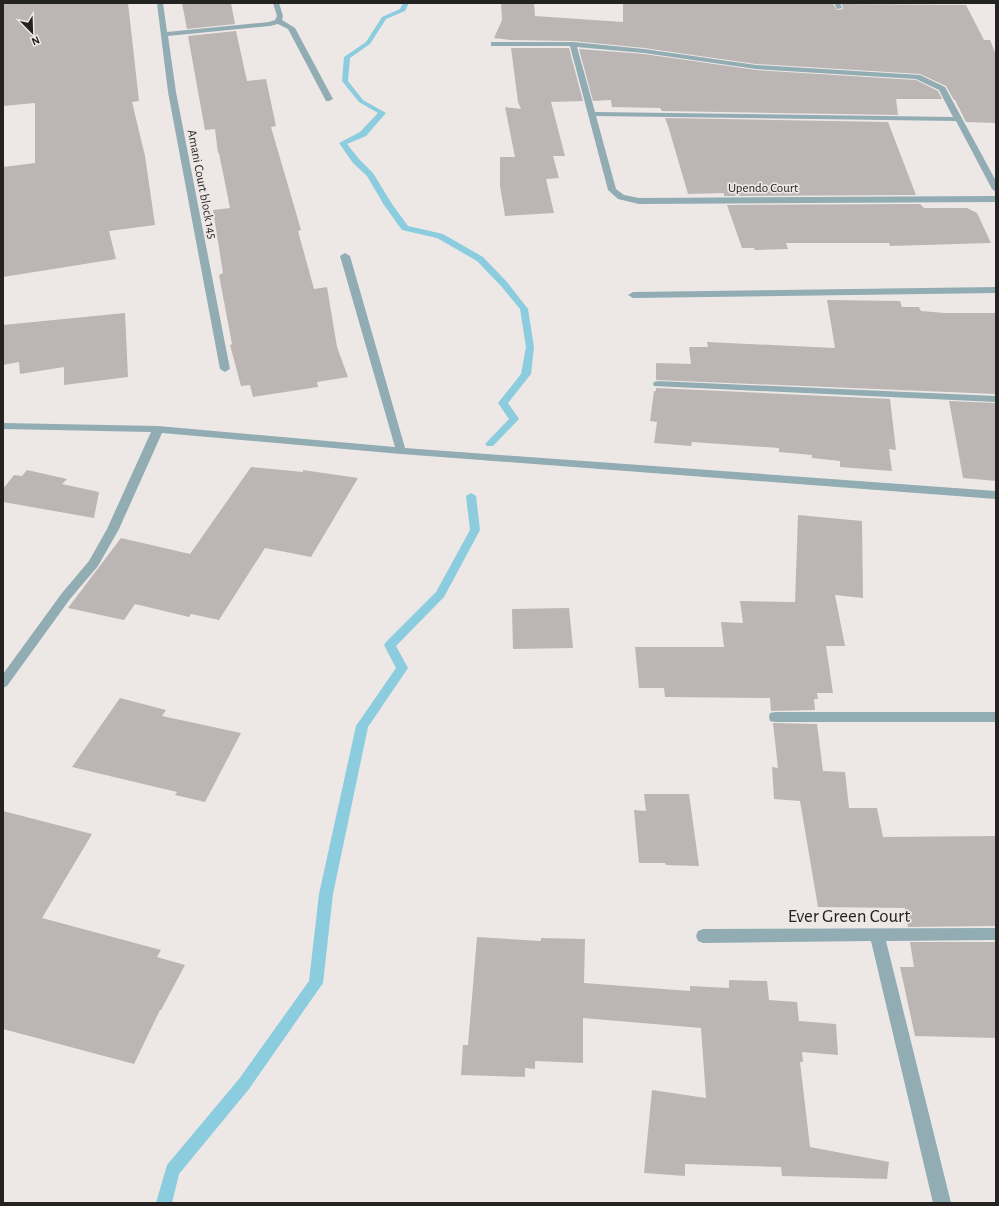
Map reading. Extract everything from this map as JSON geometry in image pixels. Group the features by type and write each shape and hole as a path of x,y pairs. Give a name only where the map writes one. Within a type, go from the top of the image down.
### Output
{"street":[{"name":"Amani Court block 145","path":"160,3 172,92 225,369"},
{"path":"276,3 280,16 278,21"},
{"path":"164,34 270,24 278,21 291,28 329,99"},
{"path":"494,44 573,44 644,51 756,67 917,77 942,89 996,189"},
{"name":"Upendo Court","path":"573,44 612,190 621,197 639,201 996,199"},
{"path":"592,114 958,119"},
{"path":"345,256 401,451"},
{"path":"633,295 996,290"},
{"path":"658,384 996,399"},
{"path":"3,426 158,429 401,451 996,495"},
{"path":"3,683 66,596 94,563 113,529 158,429"},
{"path":"775,717 996,717"},
{"name":"Ever Green Court","path":"703,936 996,934"},
{"path":"878,935 942,1203"}],"building":[{"path":"3,3 128,3 139,101 132,102 145,156 155,225 109,231 116,259 3,277 3,167 35,163 35,103 3,106"},
{"path":"182,3 231,3 235,24 187,29"},
{"path":"501,3 534,3 535,16 623,22 623,3 809,3 833,4 837,10 843,9 842,4 966,5 984,40 990,40 996,55 996,123 966,122 946,86 920,74 756,64 644,48 573,41 510,40 494,38 502,20"},
{"path":"236,31 247,81 266,79 276,126 271,127 301,230 298,231 314,289 327,287 337,347 348,377 317,382 318,387 253,397 250,385 241,386 230,345 232,344 219,275 223,273 213,210 230,208 218,153 215,129 205,130 188,36"},
{"path":"511,48 569,48 583,101 551,102 565,156 553,156 559,178 546,179 554,213 505,216 500,186 500,157 515,157 505,107 521,109 518,102"},
{"path":"579,49 644,54 756,70 916,80 938,91 942,99 896,99 898,115 662,111 660,108 612,107 611,100 593,101"},
{"path":"665,118 888,122 916,195 724,196 724,193 688,194"},
{"path":"920,204 924,208 967,208 977,213 991,243 890,246 889,243 786,243 788,249 755,250 754,248 742,248 727,205"},
{"path":"827,300 900,301 902,307 919,307 921,311 944,313 996,313 996,394 656,380 656,363 691,364 689,347 708,347 707,342 835,348"},
{"path":"125,313 128,377 64,385 64,367 20,374 19,362 3,365 3,325"},
{"path":"656,388 890,399 896,450 889,449 892,471 840,467 840,461 812,458 812,455 779,452 779,448 692,442 691,446 654,443 657,422 650,421 654,391 656,391"},
{"path":"949,401 996,403 996,481 963,478"},
{"path":"251,467 303,472 303,470 358,478 311,557 265,548 219,620 191,614 189,617 135,604 124,620 68,608 121,538 190,554"},
{"path":"27,470 67,479 62,484 99,492 94,518 3,502 3,489 14,475 22,476"},
{"path":"798,515 862,521 863,598 835,595 845,646 826,646 833,693 817,693 818,699 814,699 815,710 771,711 770,698 665,697 664,688 639,688 635,647 724,647 721,622 743,623 740,601 795,602"},
{"path":"569,608 573,648 513,649 512,609"},
{"path":"120,698 166,710 162,716 241,733 205,802 175,795 177,792 72,767"},
{"path":"773,723 817,724 823,771 845,772 849,808 877,808 883,837 996,836 996,926 908,927 905,908 818,907 800,801 774,799 772,767 778,768"},
{"path":"644,794 689,794 699,866 666,865 665,863 639,863 634,810 646,811"},
{"path":"3,811 92,834 42,918 161,950 157,957 185,965 160,1010 134,1064 3,1029"},
{"path":"477,937 541,941 541,938 585,939 584,983 690,991 690,986 729,988 729,980 767,981 769,1000 797,1002 799,1021 836,1024 838,1055 802,1052 803,1062 800,1062 810,1147 889,1162 887,1179 782,1176 781,1167 685,1164 685,1176 644,1173 652,1090 706,1098 701,1028 583,1018 583,1063 535,1061 535,1069 525,1068 525,1077 461,1075 463,1045 468,1045"},
{"path":"910,942 996,942 996,1038 915,1036 900,967 914,967"}],"waterway":[{"path":"406,3 403,10 384,18 368,43 347,57 345,81 361,101 382,113 363,134 343,143 356,161 370,175 388,205 405,228 440,236 480,259 504,284 524,309 530,347 526,374 503,403 514,419 490,444"},
{"path":"164,1203 172,1170 244,1084 316,983 326,894 362,726 402,668 390,645 440,594 475,530 471,496"}]}
